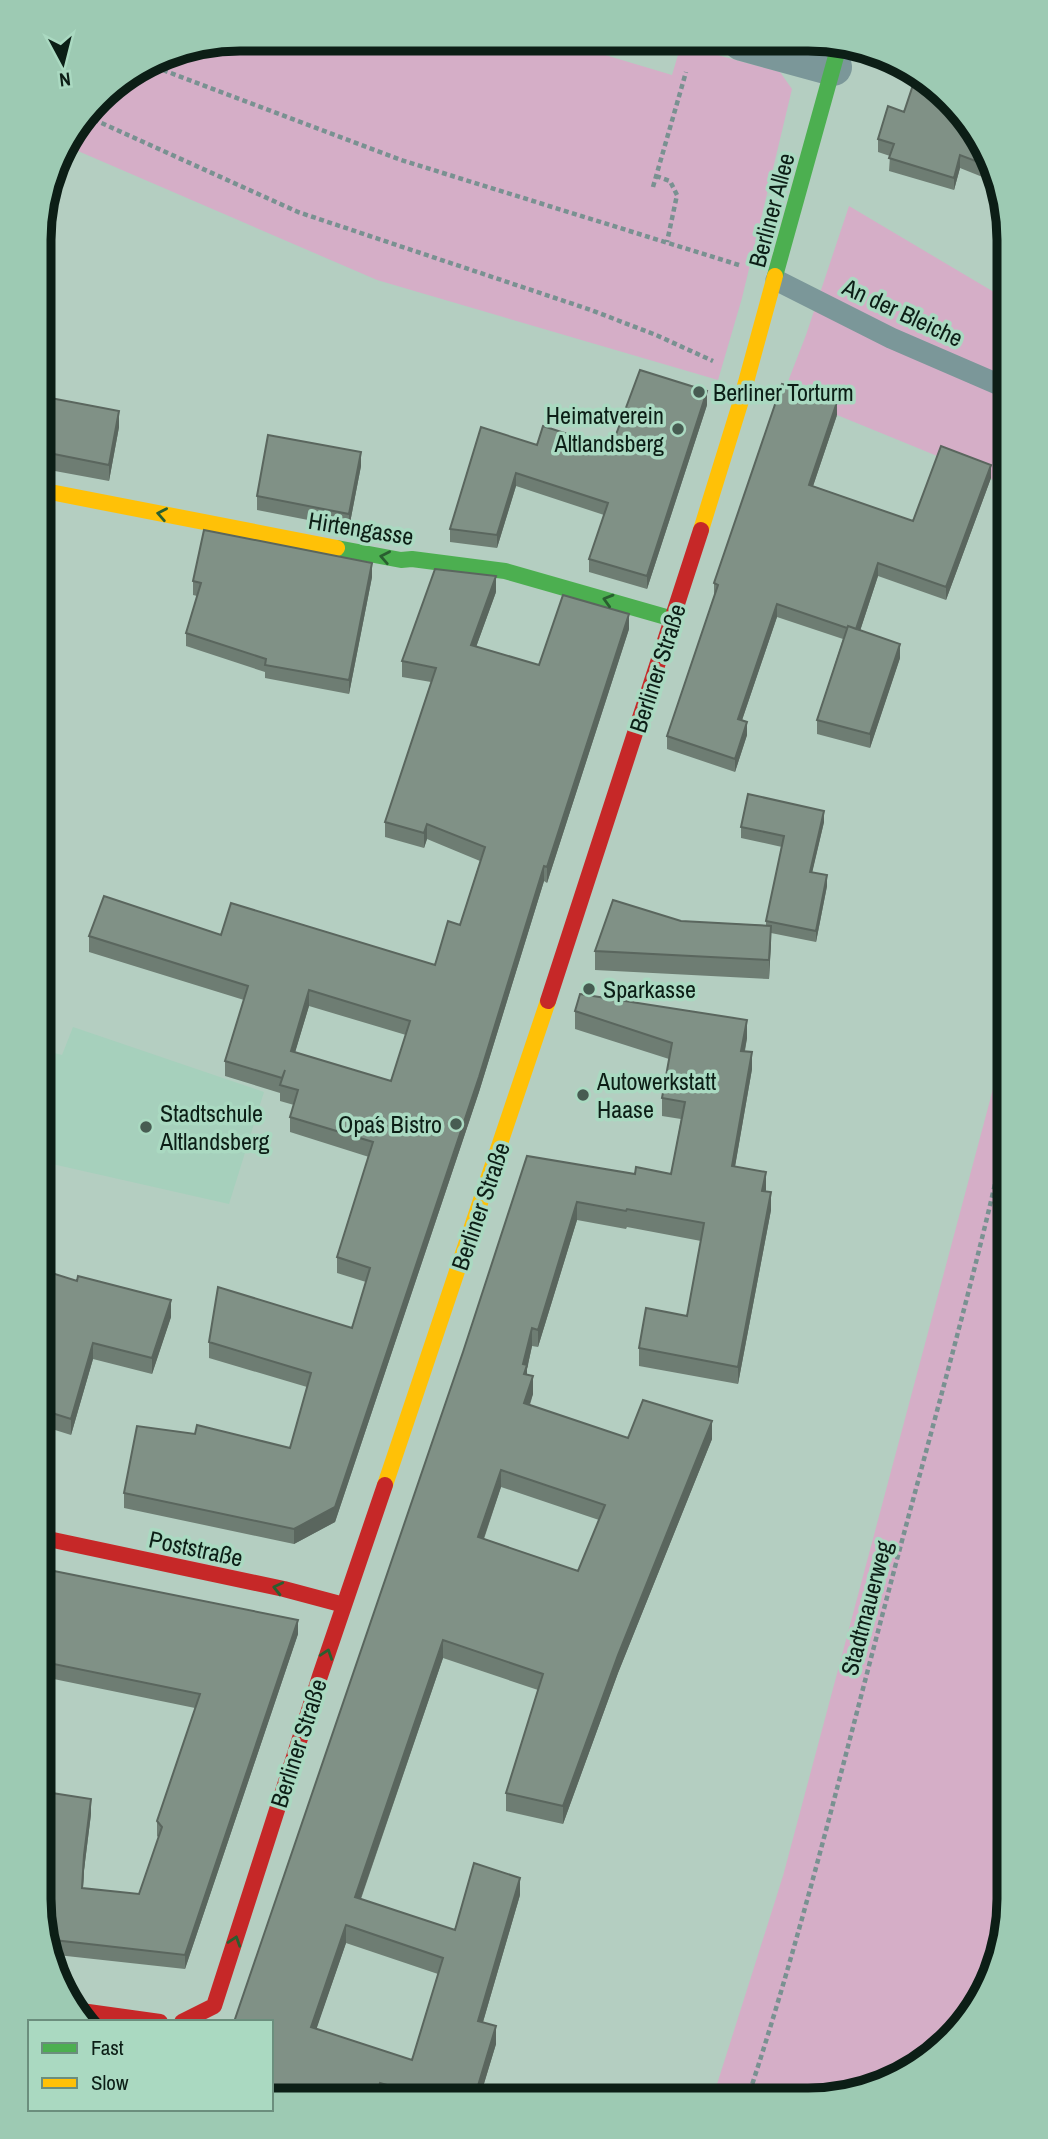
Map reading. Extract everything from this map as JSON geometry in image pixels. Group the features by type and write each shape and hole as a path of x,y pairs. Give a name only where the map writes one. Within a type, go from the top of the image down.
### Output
{"street":[{"path":"808,51 837,55"},
{"name":"Berliner Allee","path":"744,389 837,55"},
{"name":"Berliner Straße","path":"202,2016 504,1135 673,619 744,389"},
{"name":"Hirtengasse","path":"51,492 401,560 412,559 505,571 673,619"},
{"name":"Poststraße","path":"51,1540 284,1589 344,1605"},
{"path":"89,2012 146,2020"}],"lane":[{"name":"An der Bleiche","path":"776,280 891,338 997,384"}],"path":[{"path":"159,69 401,160 742,266"},
{"path":"653,187 686,72"},
{"path":"94,120 298,212 591,310 723,365"},
{"path":"656,176 670,181 677,195 667,242"},
{"name":"Stadtmauerweg","path":"751,2088 829,1817 985,1232 997,1177"}],"shaded area":[{"path":"592,51 672,75 679,51 703,51 780,72 792,89 742,298 718,380 377,280 74,149 106,106 145,76 179,61 215,52"},
{"path":"849,206 997,294 997,485 991,478 837,415 782,397 806,335"},
{"name":"Stadtschule Altlandsberg","path":"73,1027 264,1092 229,1204 51,1164 51,1052 62,1055"},
{"path":"997,1074 997,1911 994,1936 983,1971 972,1994 950,2024 933,2041 892,2069 845,2085 808,2088 716,2088 783,1876"}],"building":[{"path":"914,83 950,115 981,163 960,155 954,178 889,158 894,144 878,139 888,106 904,112"},
{"path":"640,370 707,391 647,576 589,559 608,503 516,473 497,535 450,529 481,427 537,445 543,426 611,448"},
{"path":"782,384 837,402 809,485 913,521 941,446 991,465 946,587 878,563 856,629 777,604 738,719 747,722 735,759 667,736 718,585 714,583"},
{"path":"51,398 119,411 109,465 51,453"},
{"path":"268,435 361,452 349,514 257,496"},
{"path":"204,530 372,563 349,680 265,665 266,659 186,633 201,583 193,581"},
{"path":"435,569 496,576 471,645 539,665 563,595 629,614 547,867 544,866 479,1077 335,1507 294,1529 124,1493 137,1426 195,1434 197,1425 290,1448 311,1373 209,1342 218,1287 352,1328 370,1268 337,1257 373,1142 290,1117 298,1090 280,1085 285,1070 282,1078 225,1061 248,986 89,936 104,896 221,935 231,903 435,965 448,921 460,925 485,847 427,824 424,833 385,822 436,668 402,661","holes":["309,990 410,1021 391,1081 291,1051"]},
{"path":"848,626 900,644 870,734 817,720"},
{"path":"748,794 824,811 810,872 827,875 816,931 766,921 784,836 741,827"},
{"path":"613,900 681,921 771,926 769,960 595,951"},
{"path":"580,994 747,1020 741,1051 752,1052 732,1166 766,1172 762,1191 771,1192 738,1367 639,1348 646,1308 687,1316 704,1223 577,1202 538,1330 532,1328 523,1364 527,1365 524,1374 533,1376 524,1403 628,1438 643,1400 712,1421 618,1655 563,1806 506,1793 543,1674 443,1640 355,1897 455,1930 474,1863 520,1878 478,2021 496,2026 477,2088 398,2088 380,2083 378,2088 273,2088 273,2020 235,2020 463,1352 527,1156 635,1174 636,1167 671,1174 685,1102 662,1098 672,1043 575,1011","holes":["501,1470 605,1505 578,1571 478,1537","346,1925 443,1958 412,2060 311,2027"]},
{"path":"51,1273 77,1281 78,1276 171,1300 152,1358 93,1343 71,1419 51,1413"},
{"path":"51,1570 298,1620 185,1955 55,1940 51,1899 51,1793 91,1799 82,1888 139,1894 162,1827 157,1821 200,1694 51,1663"}],"traffic: fast":[{"path":"775,276 837,53"},
{"path":"337,548 401,560 412,559 505,571 673,619"}],"traffic: slow":[{"path":"701,530 740,404 775,276"},
{"path":"51,492 337,548"},
{"path":"385,1485 548,1001"}],"traffic: jam":[{"path":"548,1001 701,530"},
{"path":"186,2020 214,2006 320,1676 385,1485"},
{"path":"51,1540 284,1589 344,1605"},
{"path":"89,2012 146,2020"}],"place":[{"name":"Berliner Torturm","path":"699,392"},
{"name":"Heimatverein Altlandsberg","path":"678,429"},
{"name":"Sparkasse","path":"589,989"},
{"name":"Autowerkstatt Haase","path":"583,1095"},
{"name":"Opa´s Bistro","path":"456,1124"},
{"name":"Stadtschule Altlandsberg","path":"146,1127"}]}
